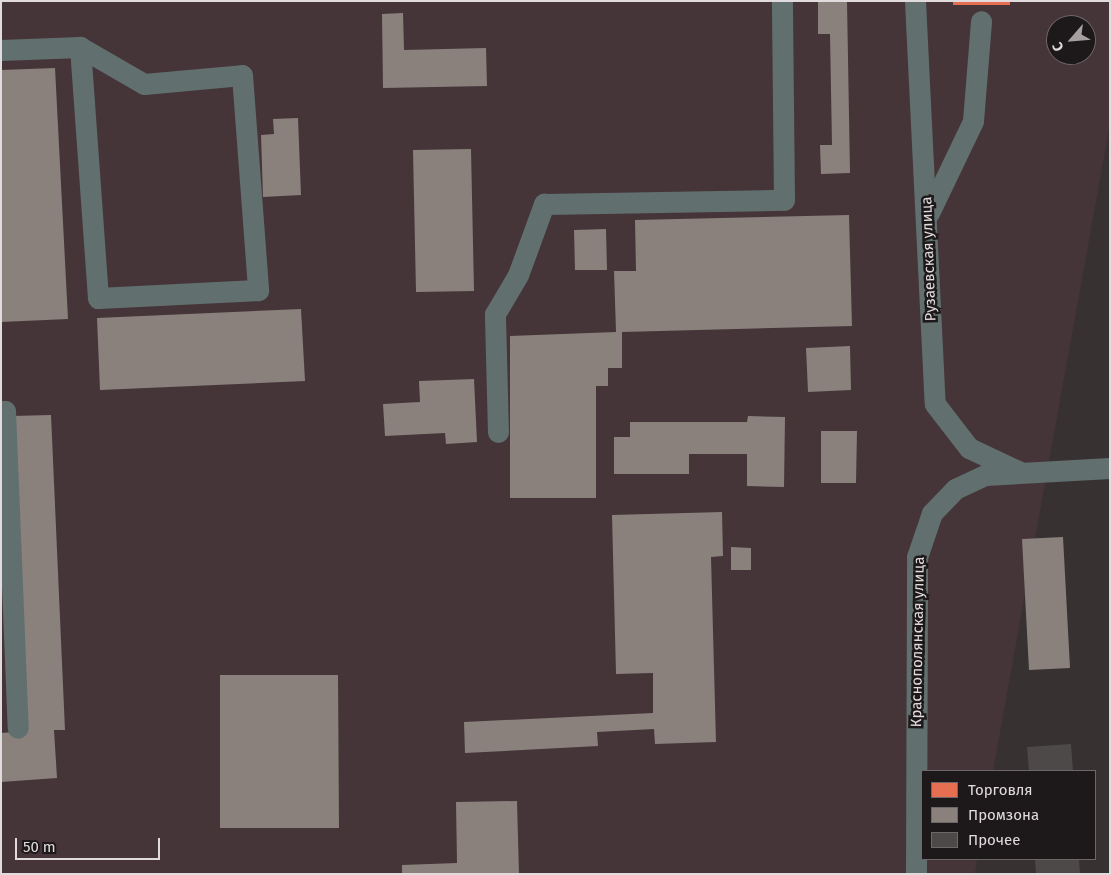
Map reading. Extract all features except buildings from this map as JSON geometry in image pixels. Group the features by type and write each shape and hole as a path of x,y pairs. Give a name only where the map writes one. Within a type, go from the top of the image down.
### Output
{"street":[{"path":"498,432 495,314 518,275 544,204 784,200 782,1"},
{"name":"Рузаевская улица","path":"915,1 935,404 968,448 1021,472"},
{"path":"927,215 973,121 982,21"},
{"path":"1,50 80,48 144,84 242,75 258,290 98,298 80,48"},
{"path":"1,411 5,411 18,728"},
{"name":"Краснополянская улица","path":"916,874 917,557 932,513 955,489 985,475 1110,468"}],"shaded area":[{"path":"1,1 1110,1 1110,124 993,770 921,770 921,860 977,860 975,874 1,874"}]}
